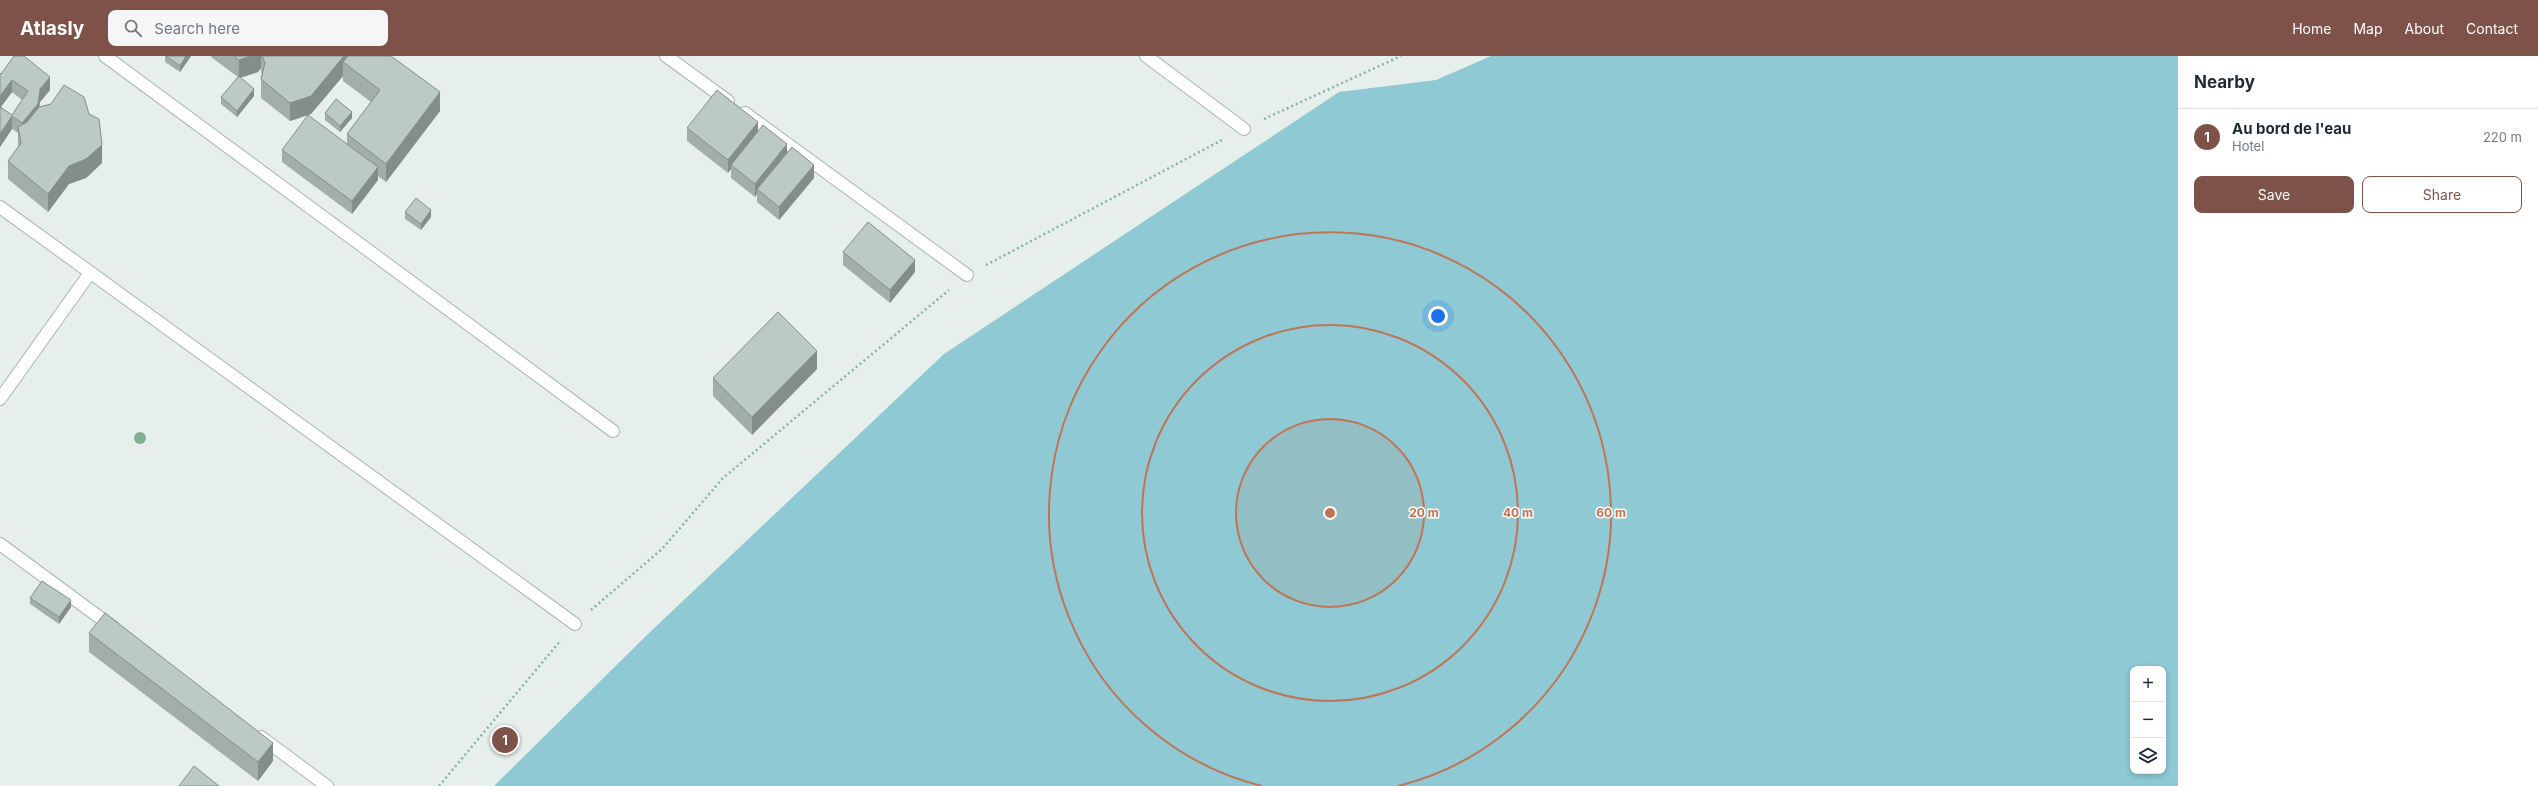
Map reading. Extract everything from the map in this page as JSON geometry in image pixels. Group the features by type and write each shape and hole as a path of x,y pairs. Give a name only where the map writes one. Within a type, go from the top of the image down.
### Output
{"street":[{"path":"105,56 613,431"},
{"path":"666,56 967,274"},
{"path":"1146,56 1244,129"},
{"path":"0,207 575,624"},
{"path":"0,399 90,273"},
{"path":"0,544 122,634"},
{"path":"254,731 328,786"}],"path":[{"path":"439,786 575,624 662,549 723,478 967,274 1244,129 1401,56"}],"water":[{"path":"1491,56 2178,56 2178,786 494,786 648,634 944,354 1339,92 1436,80"}],"building":[{"path":"14,56 24,56 50,77 40,89 38,104 22,123 12,116 0,134 0,107 12,115 28,91 12,80 0,96 0,73 1,74"},
{"path":"166,56 186,56 180,66"},
{"path":"234,56 251,56 239,60"},
{"path":"262,56 344,56 311,96 290,103 261,79 265,63"},
{"path":"348,56 391,56 440,92 386,164 347,134 380,90 343,62"},
{"path":"239,76 254,89 237,111 221,97"},
{"path":"64,85 84,97 89,114 99,119 102,145 86,159 69,166 48,194 8,161 21,143 18,127 27,122 39,107 51,104"},
{"path":"717,90 758,122 728,160 687,128"},
{"path":"336,99 352,112 340,126 325,113"},
{"path":"308,115 378,167 352,201 282,150"},
{"path":"763,125 787,144 755,184 731,165"},
{"path":"792,147 814,165 779,207 757,189"},
{"path":"416,198 431,210 421,224 405,212"},
{"path":"868,222 915,260 890,290 843,252"},
{"path":"778,312 817,351 752,417 713,378"},
{"path":"42,581 71,600 59,617 30,598"},
{"path":"105,613 273,743 258,762 89,633"},
{"path":"194,766 219,786 179,786"}],"place":[{"name":"Au bord de l'eau","path":"505,740"}]}
